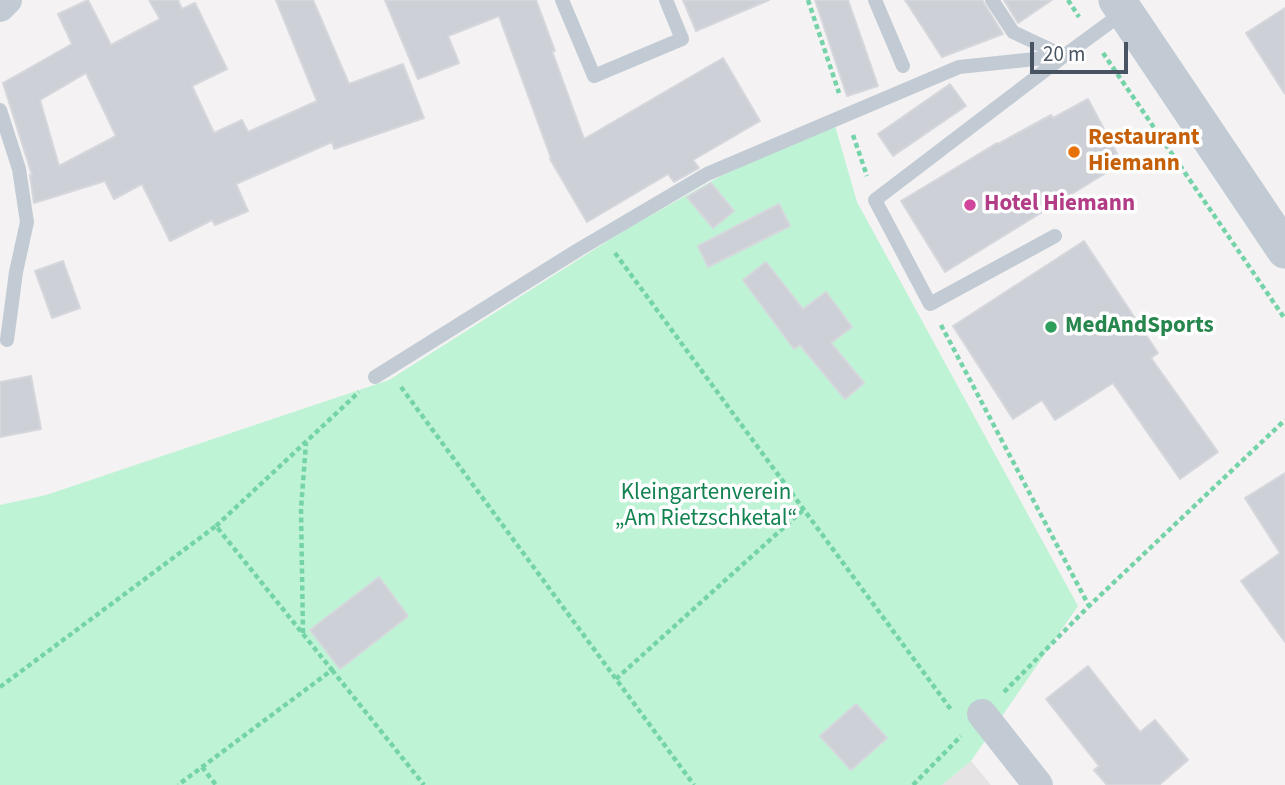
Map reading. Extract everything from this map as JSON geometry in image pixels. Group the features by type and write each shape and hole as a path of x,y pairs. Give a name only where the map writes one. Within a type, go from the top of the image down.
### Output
{"street":[{"path":"0,7 7,0"},
{"path":"1121,6 1285,250"},
{"path":"974,722 1038,785"}],"lane":[{"path":"562,0 594,76 682,39 666,0"},
{"path":"875,0 903,66"},
{"path":"992,0 1013,32 1064,56"},
{"path":"1055,236 930,304 875,200 1091,36 1121,6"},
{"path":"381,373 707,174 959,67 1064,56"},
{"path":"0,110 19,169 27,222 16,272 7,340"}],"path":[{"path":"1091,36 1285,319"},
{"path":"602,236 803,510 974,722"},
{"path":"930,304 1089,606"},
{"path":"0,687 216,526 381,373 616,678 694,785"},
{"path":"913,785 1089,606 1285,420"},
{"path":"303,634 301,509 306,442"},
{"path":"616,678 803,510"},
{"path":"216,526 424,785"},
{"path":"178,785 332,670"},
{"path":"202,767 216,785"}],"shaded area":[{"path":"971,761 991,785 942,785"}],"green space":[{"name":"Kleingartenverein „Am Rietzschketal“","path":"834,122 857,202 1078,606 971,761 942,785 0,785 0,505 46,495 389,380 625,230 717,178"}],"building":[{"path":"88,0 111,45 160,19 149,0 178,0 182,9 195,3 227,69 192,86 214,133 242,120 248,132 317,101 276,0 313,0 349,84 403,64 424,118 334,149 332,142 236,184 248,211 215,225 212,220 170,241 142,184 114,199 105,181 34,203 32,175 3,83 72,44 58,14","holes":["86,73 116,136 59,166 40,100"]},
{"path":"385,0 536,0 584,139 723,58 760,121 693,160 699,168 674,182 668,174 587,222 550,159 499,16 448,36 459,63 418,79"},
{"path":"683,0 769,0 696,31"},
{"path":"815,0 848,0 878,86 847,96"},
{"path":"905,0 982,0 1003,34 942,57"},
{"path":"1004,0 1052,0 1018,23"},
{"path":"1285,8 1285,94 1246,33"},
{"path":"950,84 966,106 893,156 878,134"},
{"path":"1088,99 1122,163 945,272 901,201 997,143"},
{"path":"711,183 734,211 713,228 687,197"},
{"path":"779,204 790,226 708,267 698,246"},
{"path":"1084,241 1158,353 1151,358 1218,452 1180,479 1113,383 1055,420 1042,400 1013,419 953,326"},
{"path":"63,261 80,308 52,318 35,271"},
{"path":"766,262 803,309 826,292 852,327 831,343 864,383 845,399 800,345 794,349 743,280"},
{"path":"31,376 41,429 0,437 0,382"},
{"path":"1285,473 1285,642 1241,581 1280,553 1245,498"},
{"path":"379,577 408,616 340,669 310,630"},
{"path":"1088,666 1140,732 1155,720 1188,760 1159,785 1107,785 1094,770 1099,766 1046,699"},
{"path":"856,704 887,738 851,770 820,736"}],"place":[{"name":"Restaurant Hiemann","path":"1074,152"},
{"name":"Hotel Hiemann","path":"970,205"},
{"name":"MedAndSports","path":"1051,327"}]}
